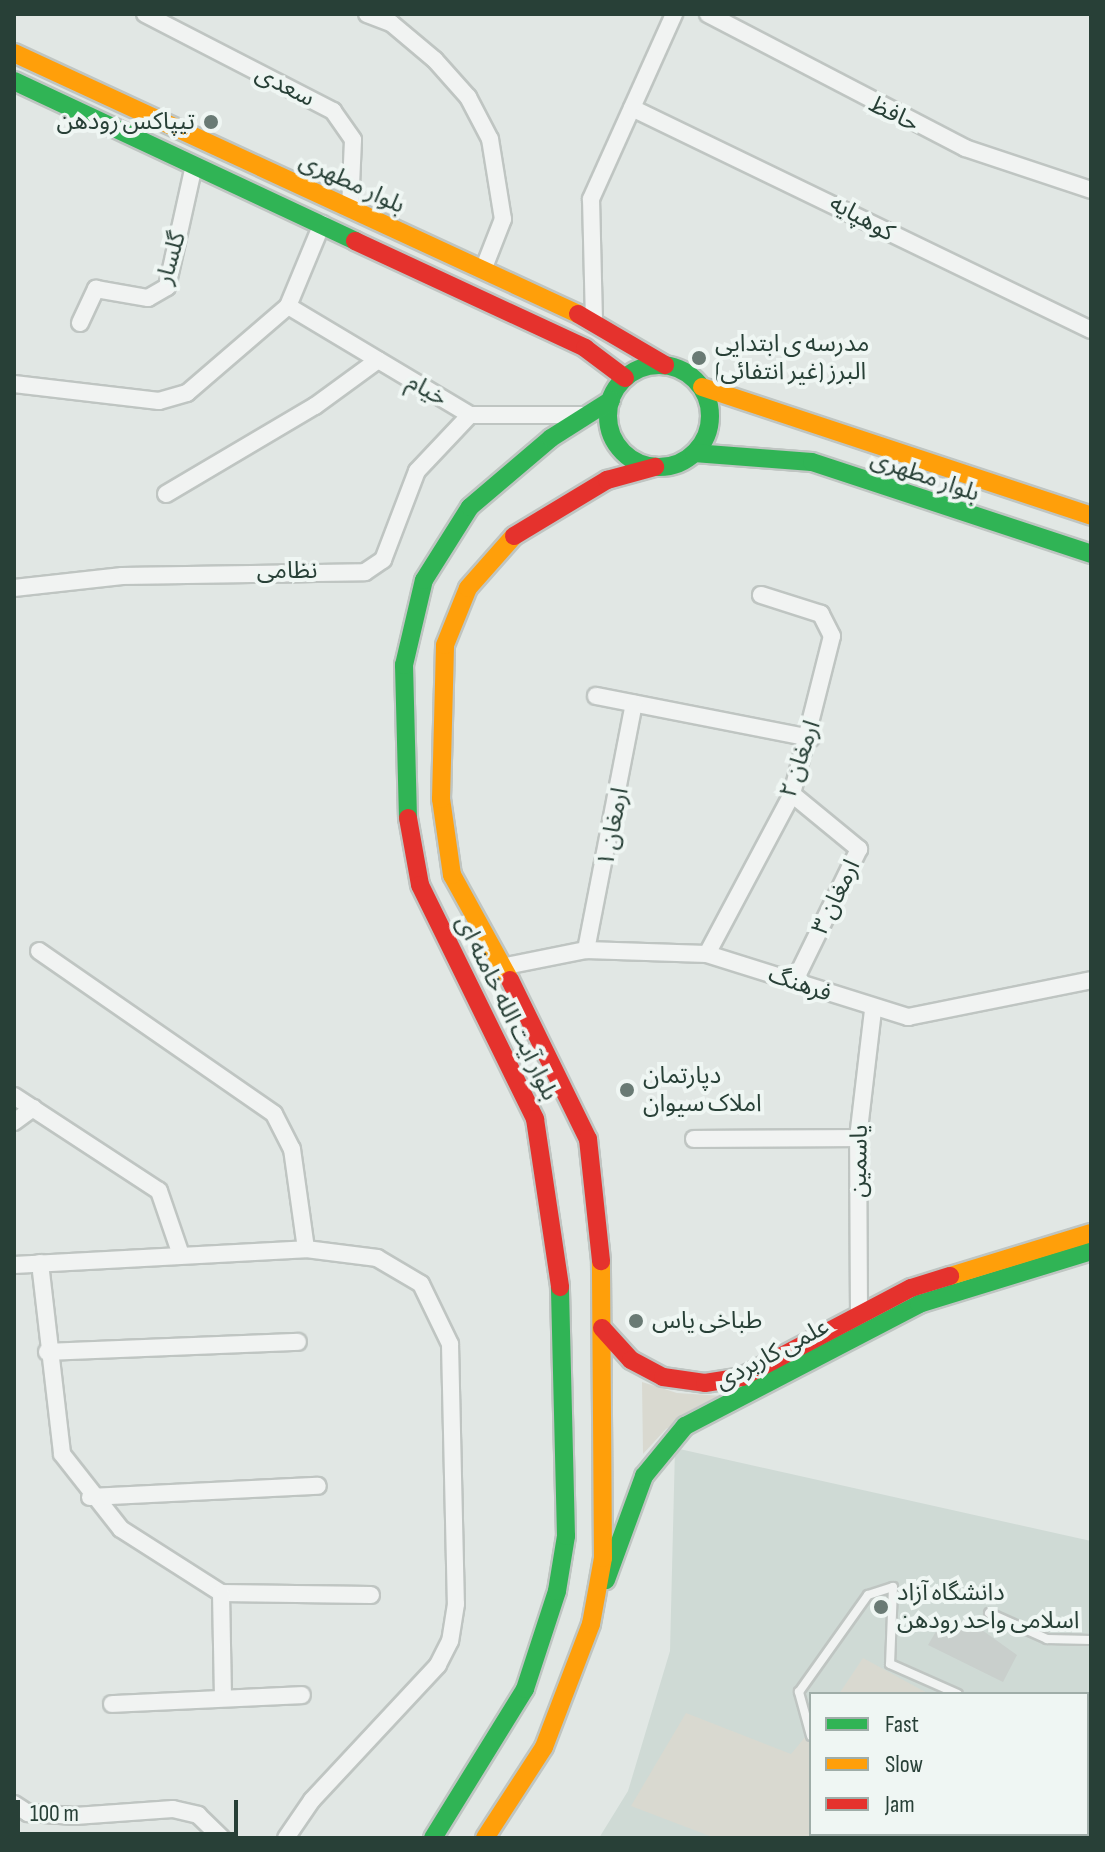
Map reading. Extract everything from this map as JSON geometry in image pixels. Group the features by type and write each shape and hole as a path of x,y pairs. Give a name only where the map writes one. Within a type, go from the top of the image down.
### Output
{"main road":[{"name":"بلوار مطهری","path":"14,53 594,321 665,365"},
{"name":"بلوار مطهری","path":"14,81 585,348 625,378"},
{"path":"665,365 702,387 709,429 694,453 655,467 617,444 611,400 625,378 665,365"},
{"name":"بلوار مطهری","path":"702,387 1091,516"},
{"name":"بلوار آیت الله خامنه ای","path":"433,1838 525,1689 557,1591 566,1536 565,1370 557,1236 535,1119 420,885 405,803 404,665 424,580 470,507 583,415 611,400"},
{"name":"بلوار مطهری","path":"694,453 812,462 1091,554"},
{"name":"بلوار آیت الله خامنه ای","path":"485,1838 544,1747 591,1624 603,1558 602,1328 588,1139 506,966 452,875 441,799 445,645 468,588 507,541 607,480 655,467"},
{"name":"علمی کاربردی","path":"591,1624 644,1476 685,1426 904,1310 1091,1233"},
{"name":"علمی کاربردی","path":"602,1328 644,1370 705,1383 742,1377 859,1313 1003,1267 1091,1251"}],"street":[{"name":"سعدی","path":"145,14 333,111 353,140 350,208"},
{"path":"367,14 391,23 435,60 468,97 490,139 503,219 483,270"},
{"path":"594,321 591,199 674,14"},
{"name":"حافظ","path":"708,14 965,148 1091,190"},
{"name":"کوهپایه","path":"632,108 1091,330"},
{"name":"گلسار","path":"80,323 96,289 148,298 167,287 194,165"},
{"path":"14,384 60,395 173,397 288,306 322,224"},
{"name":"خیام","path":"288,306 470,415 583,415"},
{"path":"166,494 315,406 378,360"},
{"name":"نظامی","path":"14,588 122,576 365,572 383,560 417,471 470,415"},
{"name":"ارمغان ۲","path":"707,954 792,794 811,738 829,623 761,595"},
{"path":"596,696 811,738"},
{"name":"ارمغان ۱","path":"586,950 634,704"},
{"name":"ارمغان ۳","path":"792,794 859,849 795,980"},
{"name":"فرهنگ","path":"506,966 586,950 707,954 795,980 873,1010 942,1015 1091,980"},
{"path":"39,951 274,1114 292,1149 306,1249"},
{"name":"یاسمین","path":"859,1313 858,1138 873,1010"},
{"path":"14,1096 159,1191 181,1255"},
{"path":"14,1122 33,1108"},
{"path":"694,1139 858,1138"},
{"path":"14,1265 306,1249 377,1258 421,1284 450,1344 456,1604 438,1665 312,1800 286,1838"},
{"path":"40,1263 47,1352 62,1454 90,1497 121,1529 221,1593 371,1595"},
{"path":"47,1352 298,1342"},
{"path":"90,1497 318,1486"},
{"path":"221,1593 223,1697"},
{"path":"112,1704 302,1695"},
{"path":"14,1804 28,1813 75,1816 173,1809 198,1815 222,1838"}],"lane":[{"path":"809,1729 799,1692 868,1595 893,1587 890,1664 953,1692"},
{"path":"989,1613 1047,1639 1091,1640"}],"shaded area":[{"path":"642,1382 677,1393 723,1396 666,1429 643,1454"},
{"name":"دانشگاه آزاد اسلامی واحد رودهن","path":"675,1448 1091,1541 1091,1838 599,1838 628,1791 670,1651"},
{"path":"863,1658 925,1692 840,1692"},
{"path":"686,1713 791,1754 809,1732 809,1836 1089,1836 1089,1808 1091,1838 715,1838 631,1806"}],"building":[{"path":"944,1618 972,1632 975,1625 1017,1655 1003,1682 928,1645"}],"traffic: fast":[{"path":"14,81 355,241"},
{"path":"659,365 678,369 695,380 706,397 710,416 706,435 695,452 678,463 659,467 640,463 623,452 612,435 608,416 612,397 623,380 640,369 659,365"},
{"path":"408,818 404,665 424,580 470,507 551,438 611,400"},
{"path":"694,453 812,462 1091,554"},
{"path":"606,1580 644,1476 685,1426 919,1304 1091,1251"},
{"path":"433,1838 525,1689 557,1591 566,1536 560,1287"}],"traffic: slow":[{"path":"14,53 578,314"},
{"path":"702,387 1091,516"},
{"path":"510,980 452,875 441,799 445,645 468,588 514,536"},
{"path":"950,1276 1091,1233"},
{"path":"485,1838 544,1747 591,1624 603,1558 601,1261"}],"traffic: jam":[{"path":"355,241 585,348 625,378"},
{"path":"578,314 665,365"},
{"path":"514,536 607,480 655,467"},
{"path":"408,818 420,885 535,1119 560,1287"},
{"path":"510,980 588,1139 601,1261"},
{"path":"602,1328 631,1360 663,1377 705,1383 742,1377 911,1288 950,1276"}],"place":[{"name":"تیپاکس رودهن","path":"211,122"},
{"name":"مدرسه ی ابتدایی (غیر انتفائی) البرز","path":"699,358"},
{"name":"دپارتمان املاک سیوان","path":"627,1090"},
{"name":"طباخی یاس","path":"636,1321"},
{"name":"دانشگاه آزاد اسلامی واحد رودهن","path":"881,1607"}]}
